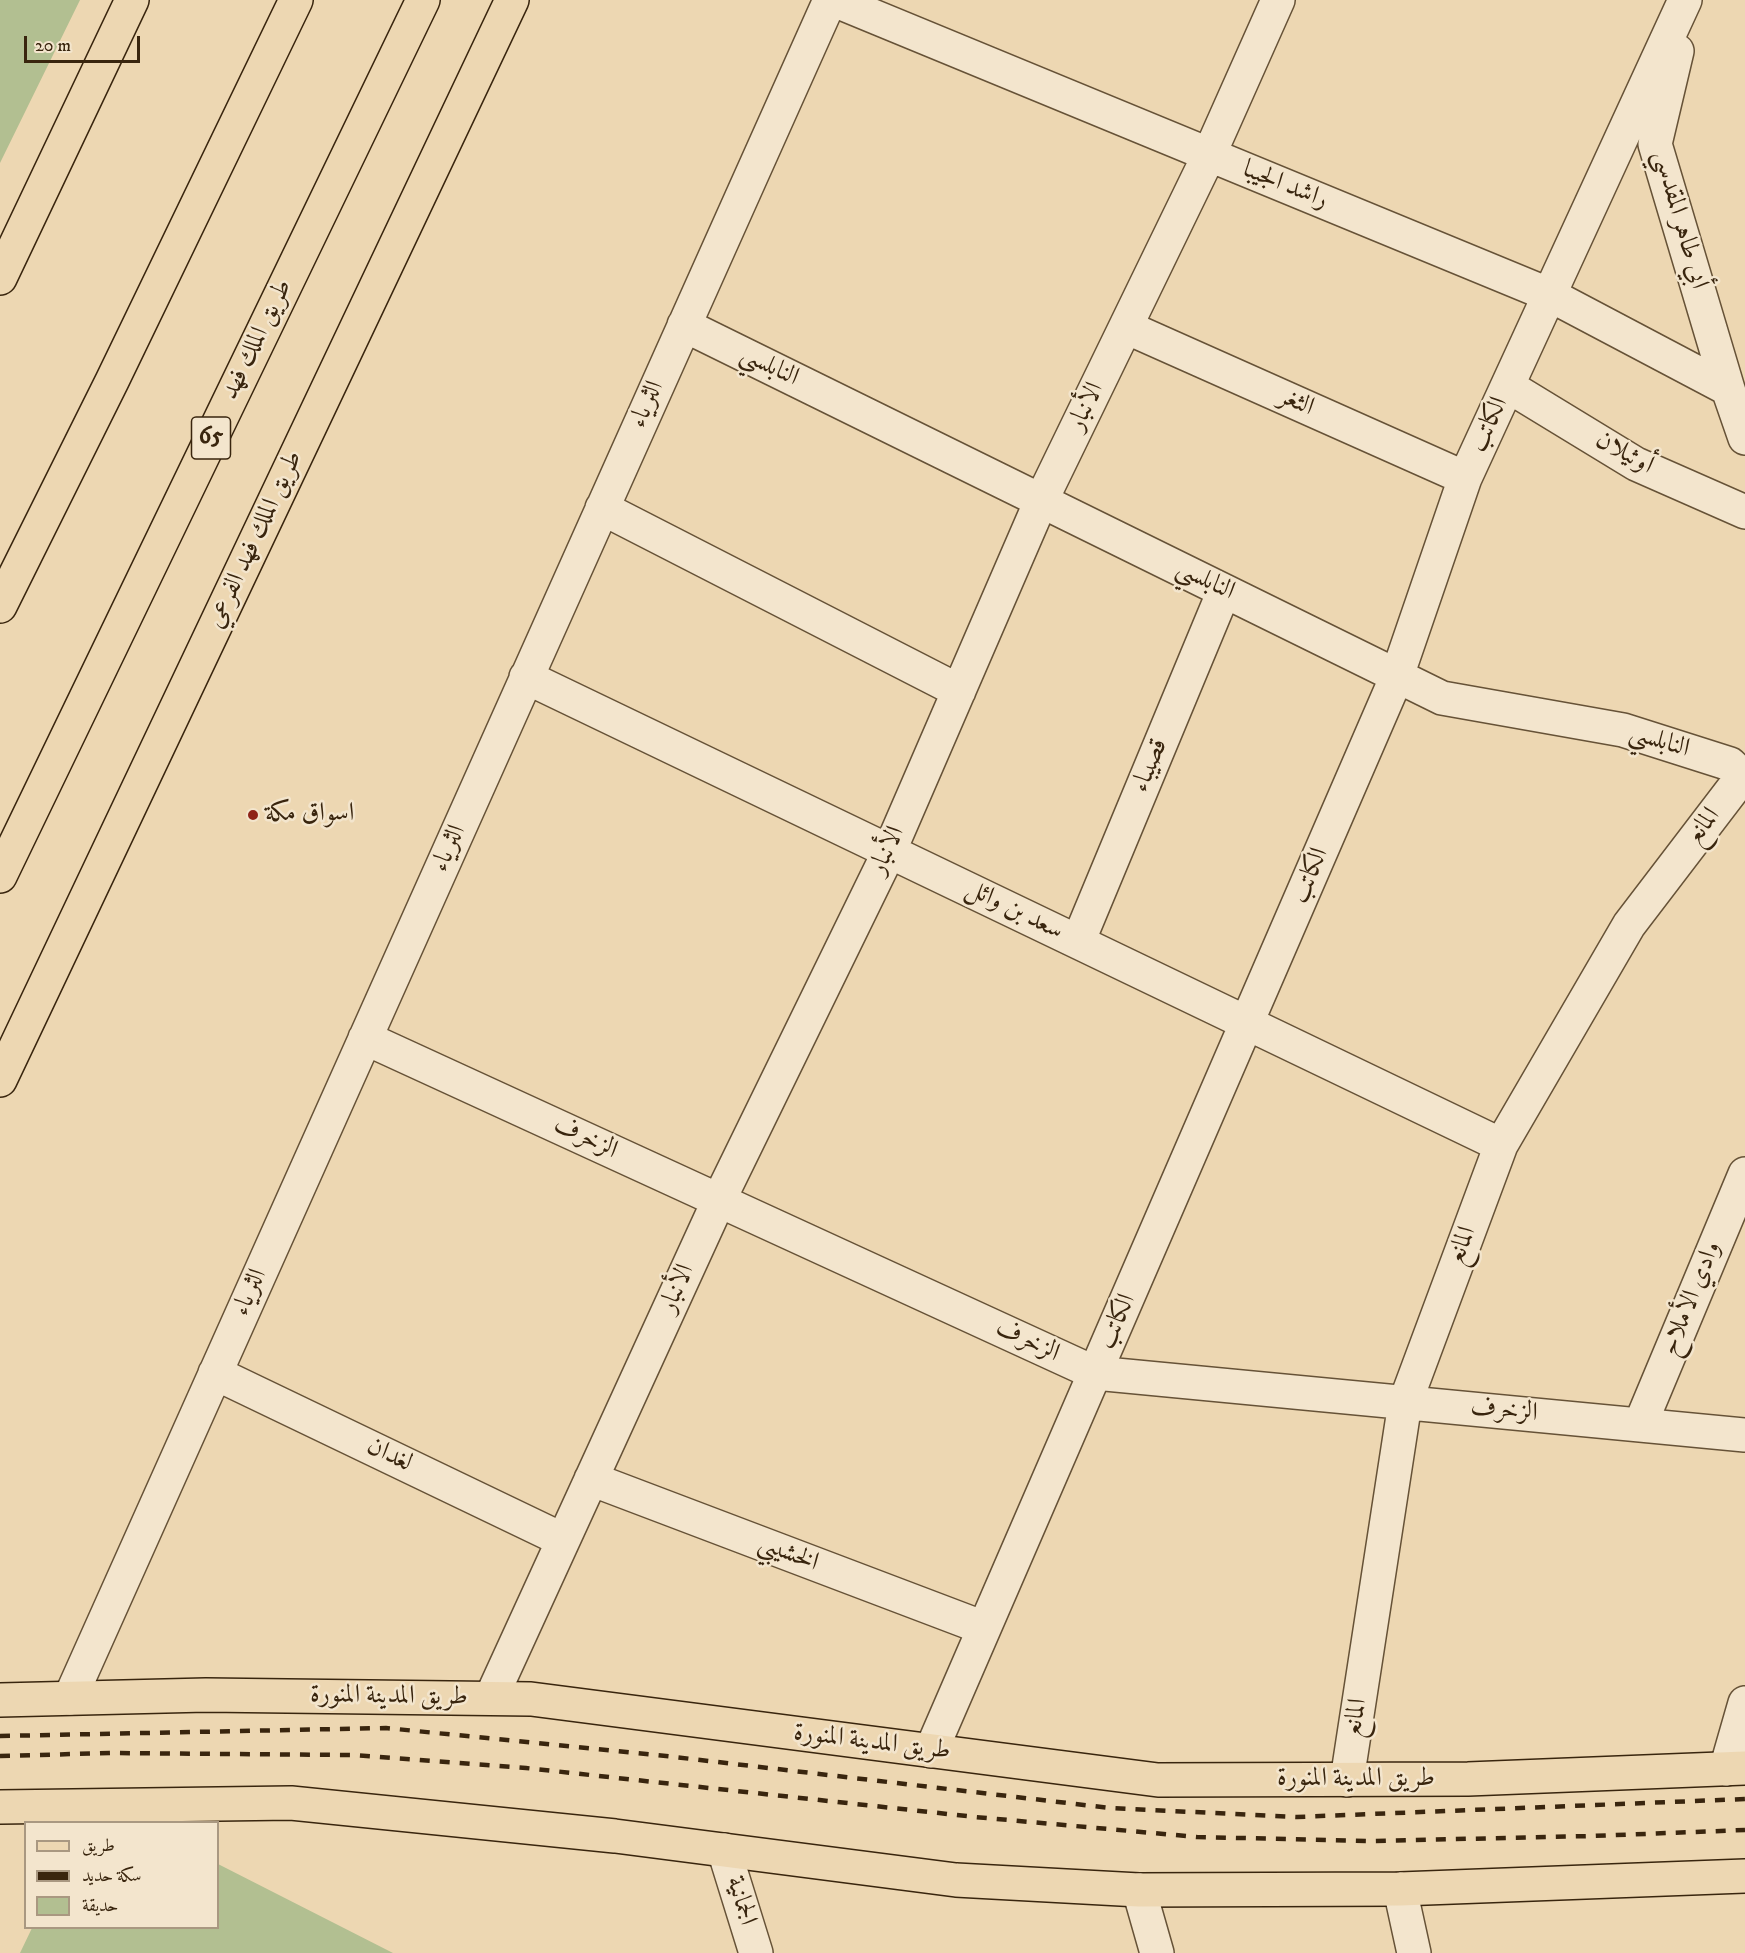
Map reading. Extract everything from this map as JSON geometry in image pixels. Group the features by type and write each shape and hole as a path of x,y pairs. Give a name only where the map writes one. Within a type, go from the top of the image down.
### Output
{"main road":[{"path":"0,278 132,0"},
{"path":"0,606 112,381 296,0"},
{"name":"طريق الملك فهد","path":"0,876 423,0"},
{"name":"طريق الملك فهد الفرعي","path":"0,1080 512,0"},
{"name":"طريق المدينة المنورة","path":"0,1700 206,1695 531,1699 1158,1780 1468,1779 1735,1769"},
{"path":"0,1808 291,1803 615,1836 956,1880 1139,1890 1400,1889 1745,1876"}],"street":[{"name":"راشد الجيبا","path":"832,0 1550,296 1728,389"},
{"name":"الثرياء","path":"70,1698 526,677 832,0"},
{"name":"الأنبار","path":"491,1698 718,1200 889,852 1041,501 1209,155 1278,0"},
{"name":"الكاتب","path":"932,1750 1397,676 1465,478 1684,0"},
{"name":"أبي طاهر المقدسي","path":"1689,0 1655,144 1728,389 1745,438"},
{"name":"النابلسي","path":"684,325 1442,698 1623,730 1741,766"},
{"name":"الثغر","path":"1126,327 1465,478"},
{"name":"أوثيلان","path":"1508,386 1636,464 1745,512"},
{"path":"602,508 958,692"},
{"name":"قصيباء","path":"1078,942 1224,591"},
{"name":"سعد بن وائل","path":"526,677 1501,1145"},
{"name":"المانع","path":"1347,1780 1405,1402 1501,1145 1629,925 1741,766"},
{"name":"الزخرف","path":"365,1038 1095,1373 1745,1435"},
{"name":"وادي الأملاح","path":"1641,1425 1745,1174"},
{"name":"لغدان","path":"215,1373 563,1539"},
{"name":"الخشيبي","path":"591,1479 984,1629"},
{"path":"1735,1769 1745,1703"},
{"name":"الجمانية","path":"724,1850 756,1953"},
{"path":"1400,1889 1414,1953"},
{"path":"1139,1890 1157,1953"}],"green space":[{"path":"0,0 80,0 0,163"},
{"path":"219,1865 393,1953 20,1953 32,1929 219,1929"}],"railway":[{"path":"0,1736 386,1728 666,1756 1110,1808 1297,1817 1745,1799"},
{"path":"0,1756 111,1753 353,1755 526,1768 975,1817 1197,1837 1371,1841 1745,1830"}],"place":[{"name":"اسواق مكة","path":"253,815"}]}
